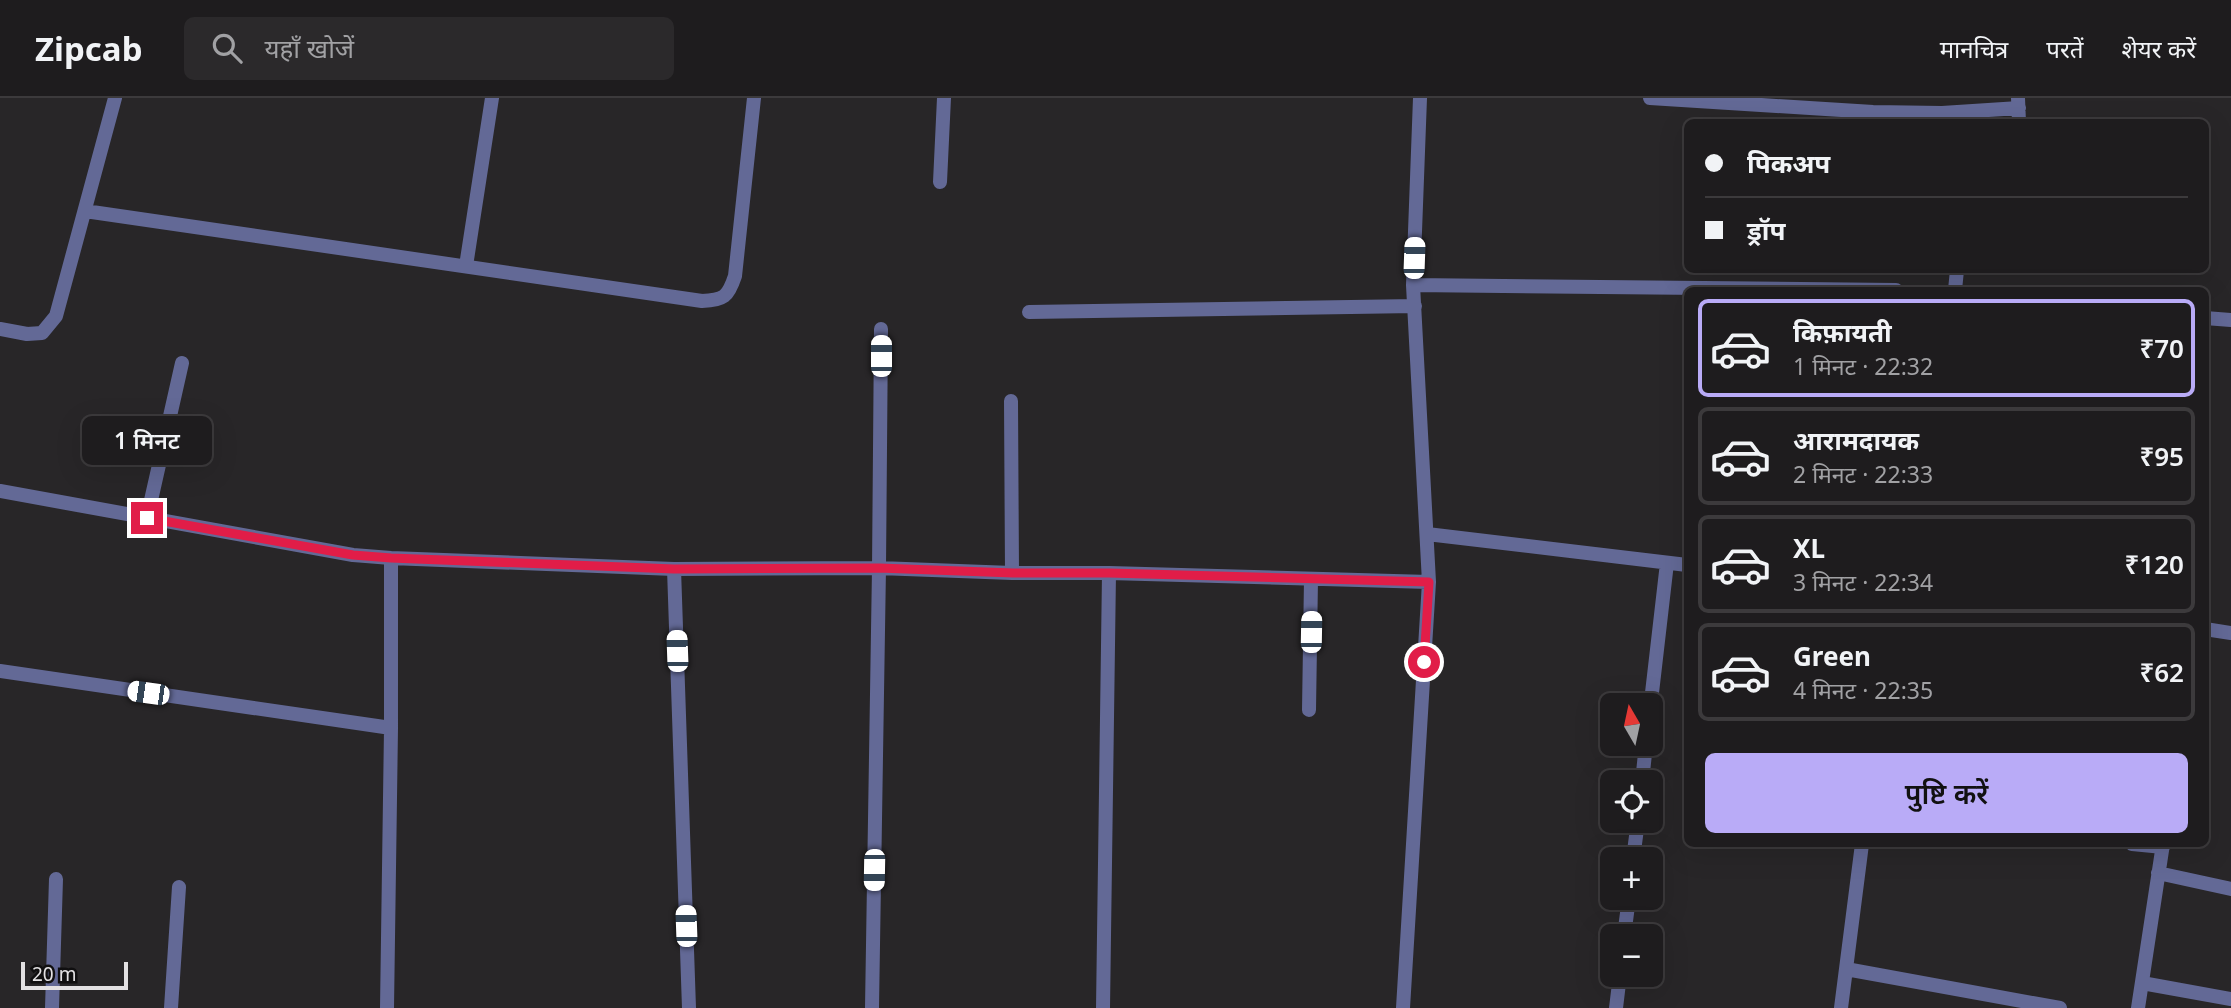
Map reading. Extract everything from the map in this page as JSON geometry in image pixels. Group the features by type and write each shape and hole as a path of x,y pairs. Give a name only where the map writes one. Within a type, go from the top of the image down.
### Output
{"street":[{"path":"0,330 42,333 56,316 115,98"},
{"path":"466,266 492,98"},
{"path":"85,211 689,299 719,300 730,292 735,276 754,98"},
{"path":"940,182 944,98"},
{"path":"1403,1008 1429,582 1413,285 1420,98"},
{"path":"1650,98 1865,105 1942,113 2019,110"},
{"path":"1413,285 1684,288"},
{"path":"1029,313 1415,306"},
{"path":"2209,318 2231,320"},
{"path":"872,1008 881,330"},
{"path":"147,518 183,363"},
{"path":"1011,401 1013,573"},
{"path":"0,491 353,555 391,558 674,569 879,568 1429,582"},
{"path":"1427,534 1684,565"},
{"path":"387,1008 391,558"},
{"path":"1652,693 1667,563"},
{"path":"674,569 689,1008"},
{"path":"1103,1008 1109,573"},
{"path":"1309,710 1311,579"},
{"path":"2209,630 2231,633"},
{"path":"0,671 391,728"},
{"path":"1841,1008 1862,847"},
{"path":"2138,1008 2163,847"},
{"path":"2158,873 2231,889"},
{"path":"52,1008 56,879"},
{"path":"171,1008 179,887"},
{"path":"1846,969 2060,1008"},
{"path":"2142,983 2231,999"},
{"path":"1616,1008 1619,987"}],"route":[{"path":"147,518 353,555 391,558 674,569 879,568 1429,582 1424,662"}]}
